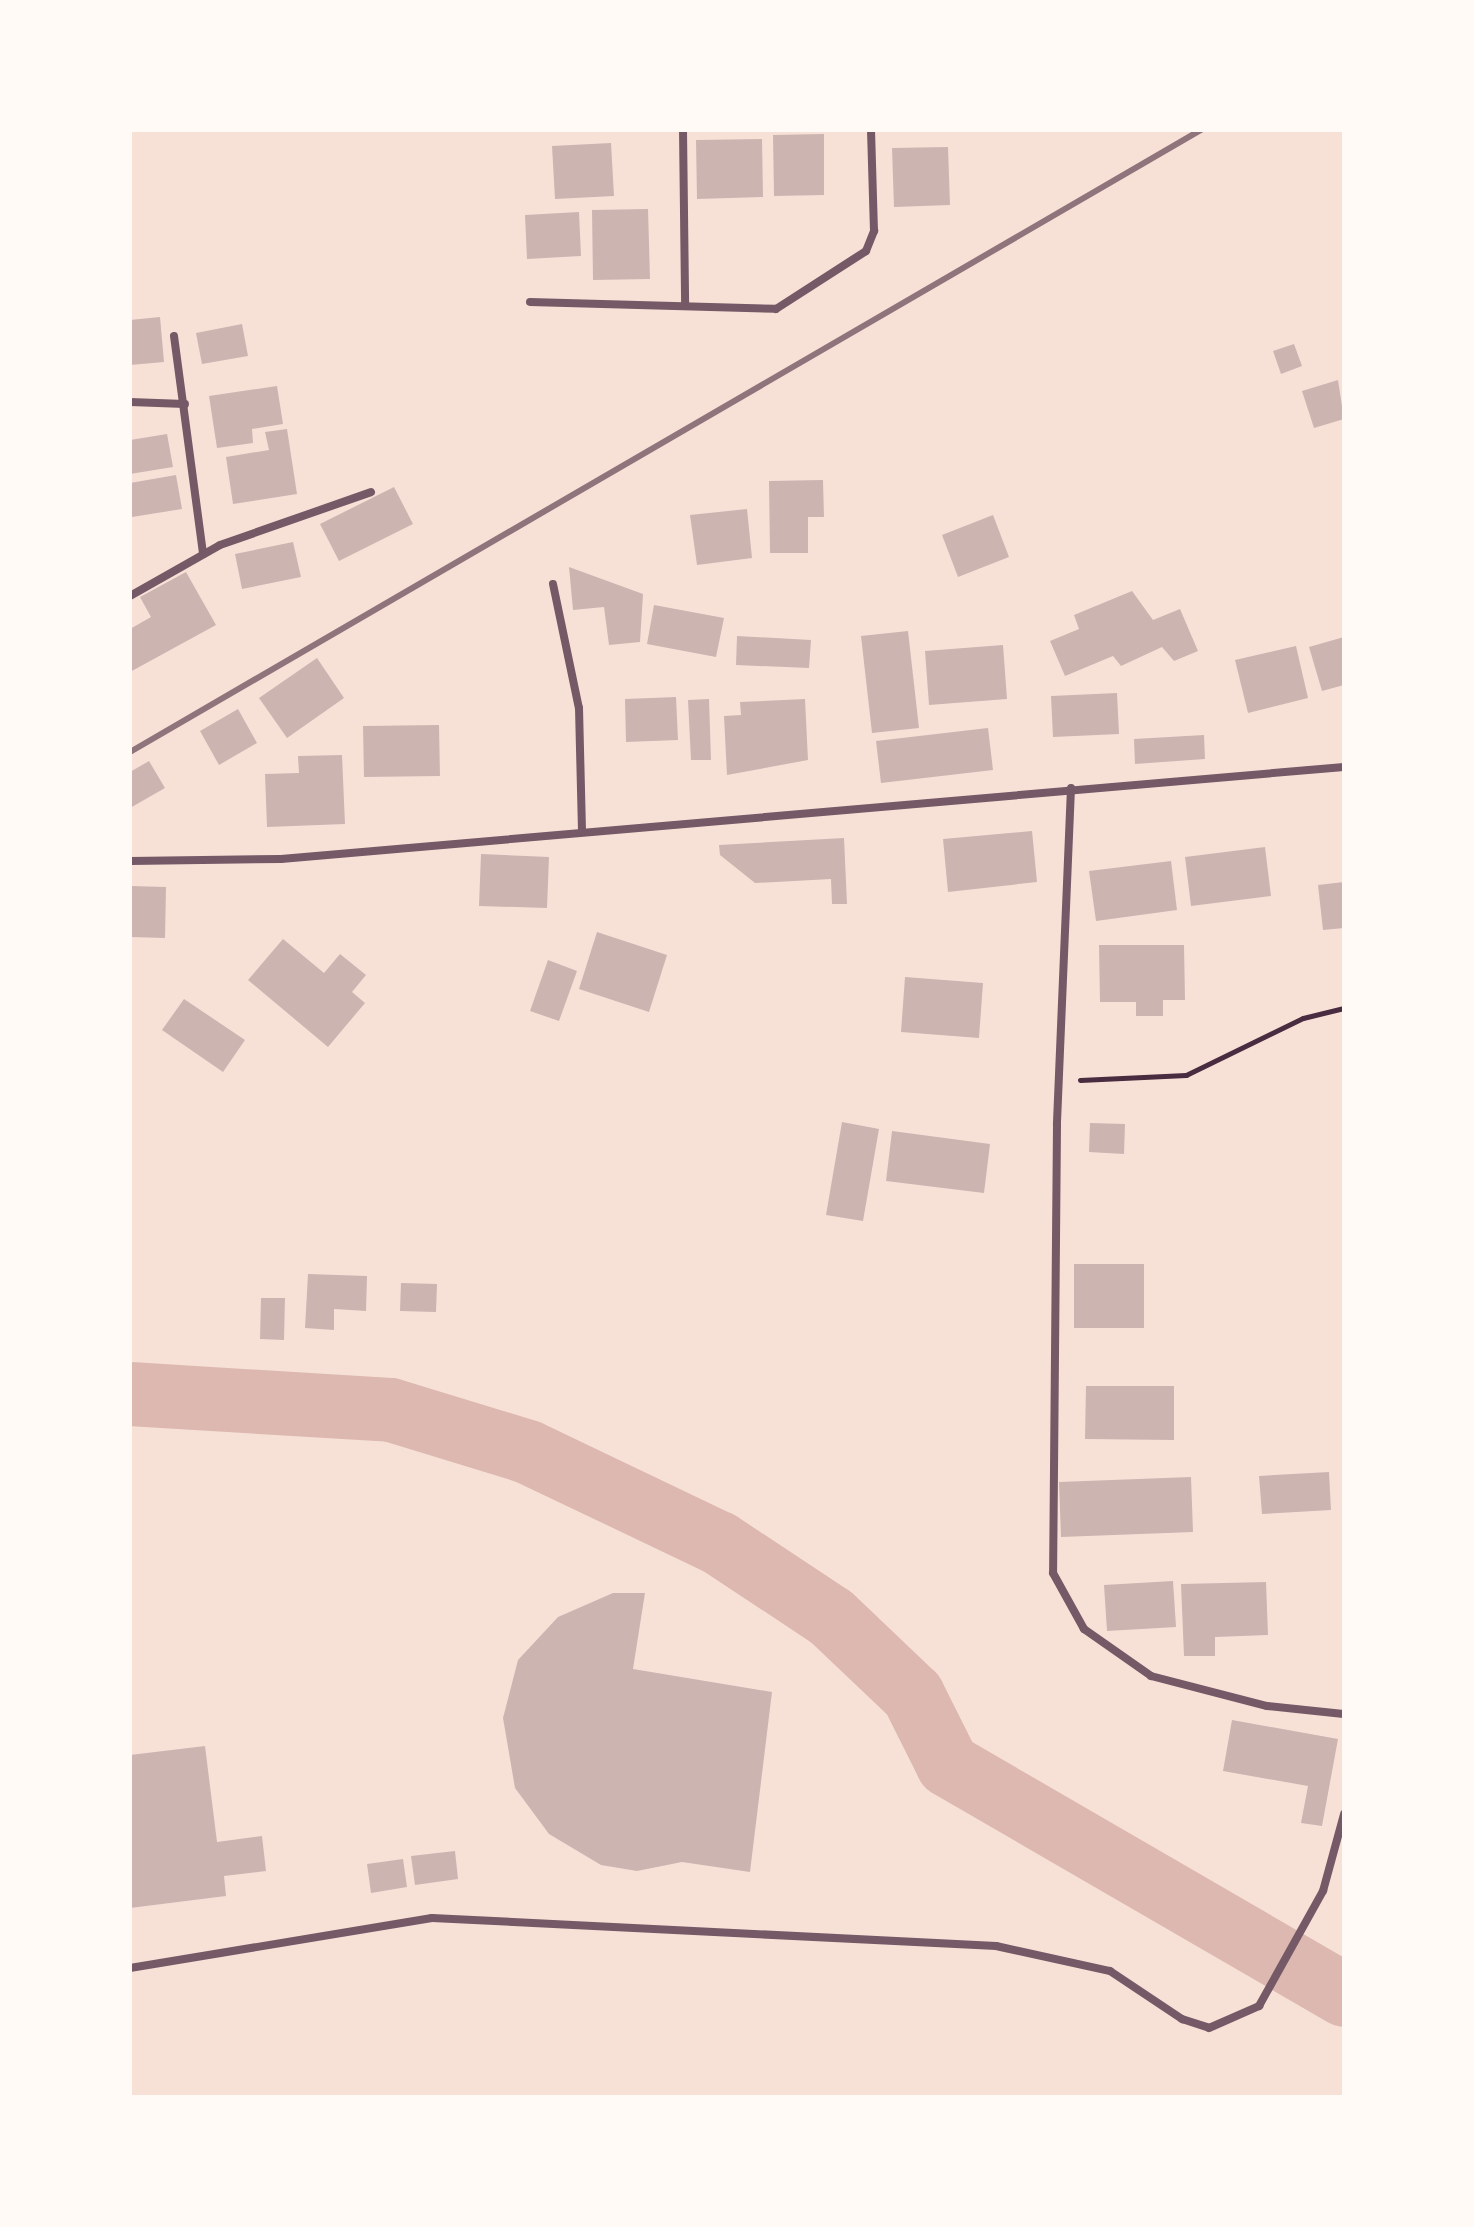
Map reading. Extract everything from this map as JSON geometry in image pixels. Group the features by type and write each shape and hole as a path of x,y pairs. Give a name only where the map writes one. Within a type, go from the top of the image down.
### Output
{"street":[{"path":"683,130 685,304"},
{"path":"530,302 685,304 766,312 860,259 874,231 871,130"},
{"path":"174,336 203,554"},
{"path":"130,402 185,404"},
{"path":"130,596 203,554 371,492"},
{"path":"553,584 579,708 582,832"},
{"path":"130,861 281,859 1071,788 1344,767"},
{"path":"1071,788 1059,1080 1051,1553 1065,1600 1108,1652 1151,1676 1267,1706 1344,1714"},
{"path":"130,1968 432,1918 996,1946 1110,1971 1195,2025 1226,2025 1259,2006 1311,1918 1344,1814"}],"path":[{"path":"1059,1080 1186,1075 1303,1018 1344,1008"}],"building":[{"path":"824,134 824,195 774,196 773,135"},
{"path":"762,139 763,197 697,199 696,140"},
{"path":"611,143 614,196 555,199 552,146"},
{"path":"948,147 950,205 894,207 892,148"},
{"path":"648,209 650,279 593,280 592,210"},
{"path":"579,212 581,256 527,259 525,215"},
{"path":"160,317 164,362 130,365 130,320"},
{"path":"242,324 248,356 202,364 196,333"},
{"path":"1294,344 1302,366 1281,374 1273,351"},
{"path":"1338,380 1344,419 1314,428 1302,391"},
{"path":"277,386 283,424 252,429 253,443 217,448 209,396"},
{"path":"287,429 297,494 233,504 226,457 269,450 265,432"},
{"path":"167,434 173,467 130,474 130,440"},
{"path":"176,475 182,509 132,517 130,483"},
{"path":"823,480 824,517 808,517 808,553 770,553 769,481"},
{"path":"394,487 413,524 339,561 320,524"},
{"path":"747,509 752,558 697,565 690,515"},
{"path":"993,515 1009,557 958,577 942,535"},
{"path":"293,542 301,577 242,589 235,554"},
{"path":"569,567 643,594 640,642 609,645 604,607 573,610"},
{"path":"186,572 216,625 130,672 130,629 151,617 140,597"},
{"path":"1132,591 1153,620 1180,609 1198,651 1174,661 1162,647 1121,666 1113,656 1065,676 1050,641 1079,629 1074,615"},
{"path":"654,605 724,618 716,657 647,644"},
{"path":"908,631 919,728 872,733 861,636"},
{"path":"737,636 811,640 809,668 736,665"},
{"path":"1344,637 1344,685 1322,691 1309,647"},
{"path":"1003,645 1007,699 929,705 925,651"},
{"path":"1296,646 1308,698 1248,713 1235,660"},
{"path":"317,658 344,698 287,738 259,698"},
{"path":"1117,693 1119,734 1053,737 1051,696"},
{"path":"676,697 678,740 626,742 625,699"},
{"path":"709,699 711,760 691,760 688,700"},
{"path":"805,699 808,760 727,775 724,716 741,715 740,702"},
{"path":"238,709 257,743 219,765 200,731"},
{"path":"439,725 440,776 364,777 363,726"},
{"path":"988,728 993,770 881,783 876,741"},
{"path":"1204,735 1205,759 1135,764 1134,739"},
{"path":"342,755 345,824 267,827 265,774 299,773 298,756"},
{"path":"149,761 165,788 130,808 130,772"},
{"path":"1032,831 1037,882 948,892 943,839"},
{"path":"844,838 847,904 832,904 831,879 755,883 720,855 719,845"},
{"path":"1265,847 1271,896 1191,906 1185,857"},
{"path":"481,854 549,857 547,908 479,906"},
{"path":"1171,861 1177,910 1096,921 1089,871"},
{"path":"1344,882 1344,928 1323,930 1318,885"},
{"path":"130,886 166,887 165,938 130,937"},
{"path":"597,932 667,955 649,1012 579,989"},
{"path":"283,939 324,973 340,954 366,975 352,992 365,1003 328,1047 248,980"},
{"path":"1099,945 1184,945 1185,1000 1163,1000 1163,1016 1136,1016 1136,1002 1100,1002"},
{"path":"548,960 577,971 559,1021 530,1011"},
{"path":"905,977 983,983 979,1038 901,1032"},
{"path":"184,999 245,1040 223,1072 162,1030"},
{"path":"842,1122 879,1129 863,1221 826,1215"},
{"path":"1090,1123 1125,1124 1124,1154 1089,1152"},
{"path":"892,1131 990,1144 984,1193 886,1181"},
{"path":"1074,1264 1144,1264 1144,1328 1074,1328"},
{"path":"308,1274 367,1276 366,1311 334,1309 334,1330 305,1328"},
{"path":"401,1283 437,1284 436,1312 400,1311"},
{"path":"261,1298 285,1298 284,1340 260,1339"},
{"path":"1086,1386 1174,1386 1174,1440 1085,1439"},
{"path":"1329,1472 1331,1510 1262,1514 1259,1476"},
{"path":"1191,1477 1193,1532 1061,1537 1059,1482"},
{"path":"1173,1581 1176,1627 1107,1631 1104,1585"},
{"path":"1266,1582 1268,1635 1215,1637 1215,1656 1184,1656 1181,1584"},
{"path":"613,1593 645,1593 633,1669 772,1692 750,1872 682,1862 637,1871 601,1865 549,1834 515,1788 503,1718 518,1660 558,1617"},
{"path":"1232,1720 1338,1739 1322,1826 1301,1823 1308,1786 1223,1771"},
{"path":"205,1746 217,1842 262,1836 266,1871 224,1876 226,1896 130,1908 130,1755"},
{"path":"455,1851 458,1879 415,1885 411,1856"},
{"path":"403,1859 407,1887 371,1893 367,1864"}],"waterway":[{"path":"130,1394 391,1410 528,1452 719,1543 831,1617 913,1695 948,1765 1344,1995"}],"railway":[{"path":"130,752 1201,130"}]}
